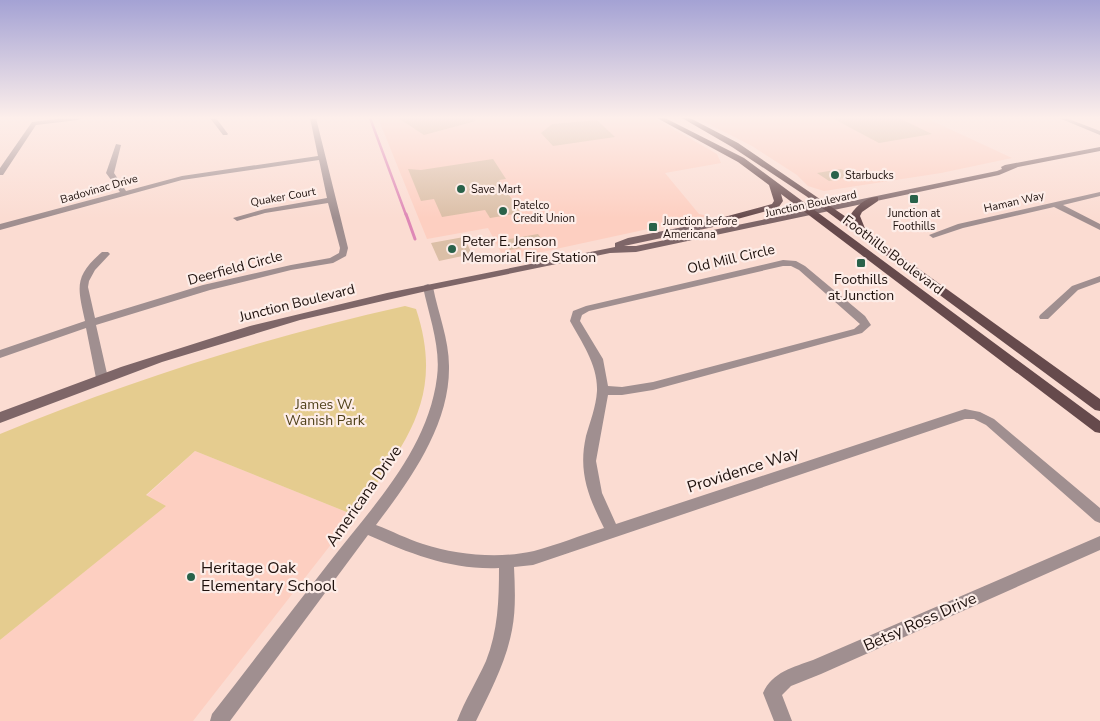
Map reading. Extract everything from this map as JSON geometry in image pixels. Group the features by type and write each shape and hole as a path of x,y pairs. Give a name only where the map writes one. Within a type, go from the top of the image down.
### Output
{"main road":[{"name":"Foothills Boulevard","path":"726,152 808,209 1100,428"},
{"name":"Foothills Boulevard","path":"745,152 821,202 1100,406"},
{"name":"Junction Boulevard","path":"610,250 628,241 808,209 830,209 1087,152"},
{"name":"Junction Boulevard","path":"0,418 102,378 254,329 428,288 610,250 636,248 808,209 821,202 986,168 1014,167"},
{"path":"705,226 775,206 779,202 773,184"},
{"path":"861,231 855,216 858,210 875,199"}],"street":[{"path":"0,173 15,152"},
{"path":"116,152 110,173 125,194"},
{"name":"Deerfield Circle","path":"0,354 90,324 241,280 338,257 343,254 344,248 322,152"},
{"name":"Badovinac Drive","path":"0,227 204,174 323,157"},
{"name":"Haman Way","path":"933,235 960,226 1100,194"},
{"name":"Quaker Court","path":"237,218 265,211 332,200"},
{"path":"1055,204 1100,227"},
{"path":"102,378 83,287 85,276 92,265 104,254"},
{"name":"Old Mill Circle","path":"603,390 622,391 653,386 858,330 866,325 861,318 802,268 793,263 783,263 586,309 577,313 575,321 597,359 603,390 589,453 589,468 593,487 613,532"},
{"path":"1044,317 1074,288 1100,280"},
{"name":"Americana Drive","path":"218,721 365,527 410,465 425,437 437,406 443,361 439,331 428,288"},
{"name":"Providence Way","path":"365,527 430,553 464,560 506,562 556,551 965,414 976,415 990,422 1100,517"},
{"name":"Betsy Ross Drive","path":"783,721 772,693 785,679 824,664 1100,543"},
{"path":"469,720 493,662 504,629 507,593 506,562"}],"shaded area":[{"path":"392,152 713,152 717,154 721,163 665,173 699,214 708,216 505,260 488,228 427,239"},
{"path":"761,152 998,152 1012,158 941,173 824,191 808,186 797,175"},
{"name":"Heritage Oak Elementary School","path":"195,451 354,515 193,721 0,721 0,640 165,506 146,496"}],"green space":[{"name":"James W. Wanish Park","path":"405,306 416,309 424,341 426,369 423,395 415,420 404,443 354,515 195,451 146,495 166,506 0,640 0,434 49,414 200,361 302,331"}],"building":[{"name":"Save Mart","path":"493,159 506,179 499,180 521,213 490,218 485,210 442,217 434,199 421,201 408,169 421,170"},
{"name":"Starbucks","path":"841,169 853,176 829,181 817,173"},
{"path":"538,234 543,241 539,245 510,250 504,240"},
{"name":"Peter E. Jenson Memorial Fire Station","path":"464,237 472,254 439,261 431,243"}],"waterway":[{"path":"382,152 406,215"},
{"path":"406,214 415,239"}],"place":[{"name":"Starbucks","path":"835,175"},
{"name":"Save Mart","path":"461,189"},
{"name":"Junction at Foothills","path":"914,199"},
{"name":"Patelco Credit Union","path":"503,211"},
{"name":"Junction before Americana","path":"653,227"},
{"name":"Peter E. Jenson Memorial Fire Station","path":"452,249"},
{"name":"Foothills at Junction","path":"861,263"},
{"name":"Heritage Oak Elementary School","path":"191,577"}]}
